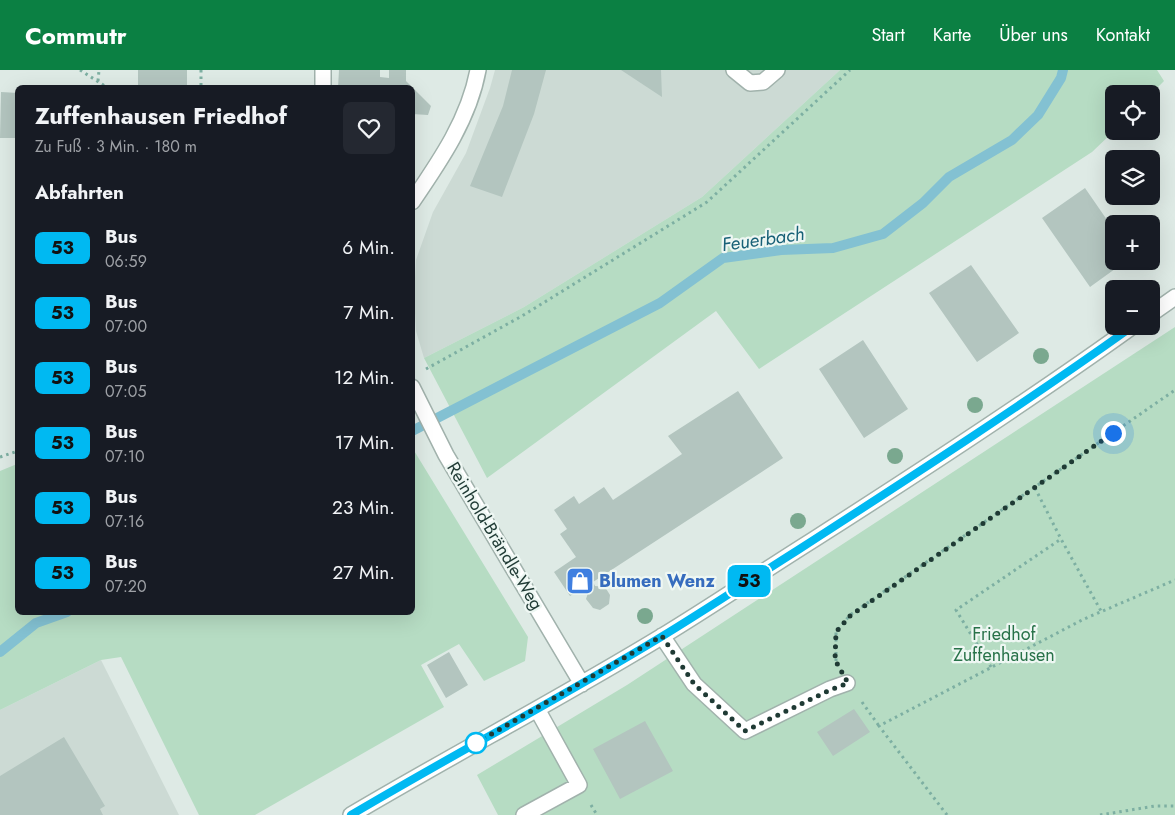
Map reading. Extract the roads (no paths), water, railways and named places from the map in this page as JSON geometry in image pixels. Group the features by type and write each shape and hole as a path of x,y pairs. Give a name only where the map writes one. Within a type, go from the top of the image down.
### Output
{"street":[{"path":"323,70 323,85"},
{"path":"415,197 450,144 474,91 478,70"},
{"path":"734,70 750,82 763,82 777,70"},
{"path":"1160,308 1175,297"},
{"path":"351,815 432,767 582,684 662,636 863,508 1055,382 1120,335"},
{"name":"Reinhold-Brändle-Weg","path":"415,392 446,455 582,684"},
{"path":"662,636 694,684 745,731 848,683"},
{"path":"524,815 579,785 537,709"}],"waterway":[{"name":"Feuerbach","path":"415,429 660,303 723,258 781,250 833,248 883,234 923,203 949,177 1012,140 1038,115 1061,78 1063,70"},
{"name":"Feuerbach","path":"0,652 36,623 59,615"}],"place":[{"name":"Blumen Wenz","path":"580,581"}],"park label":[{"name":"Friedhof Zuffenhausen","path":"1004,644"}]}
